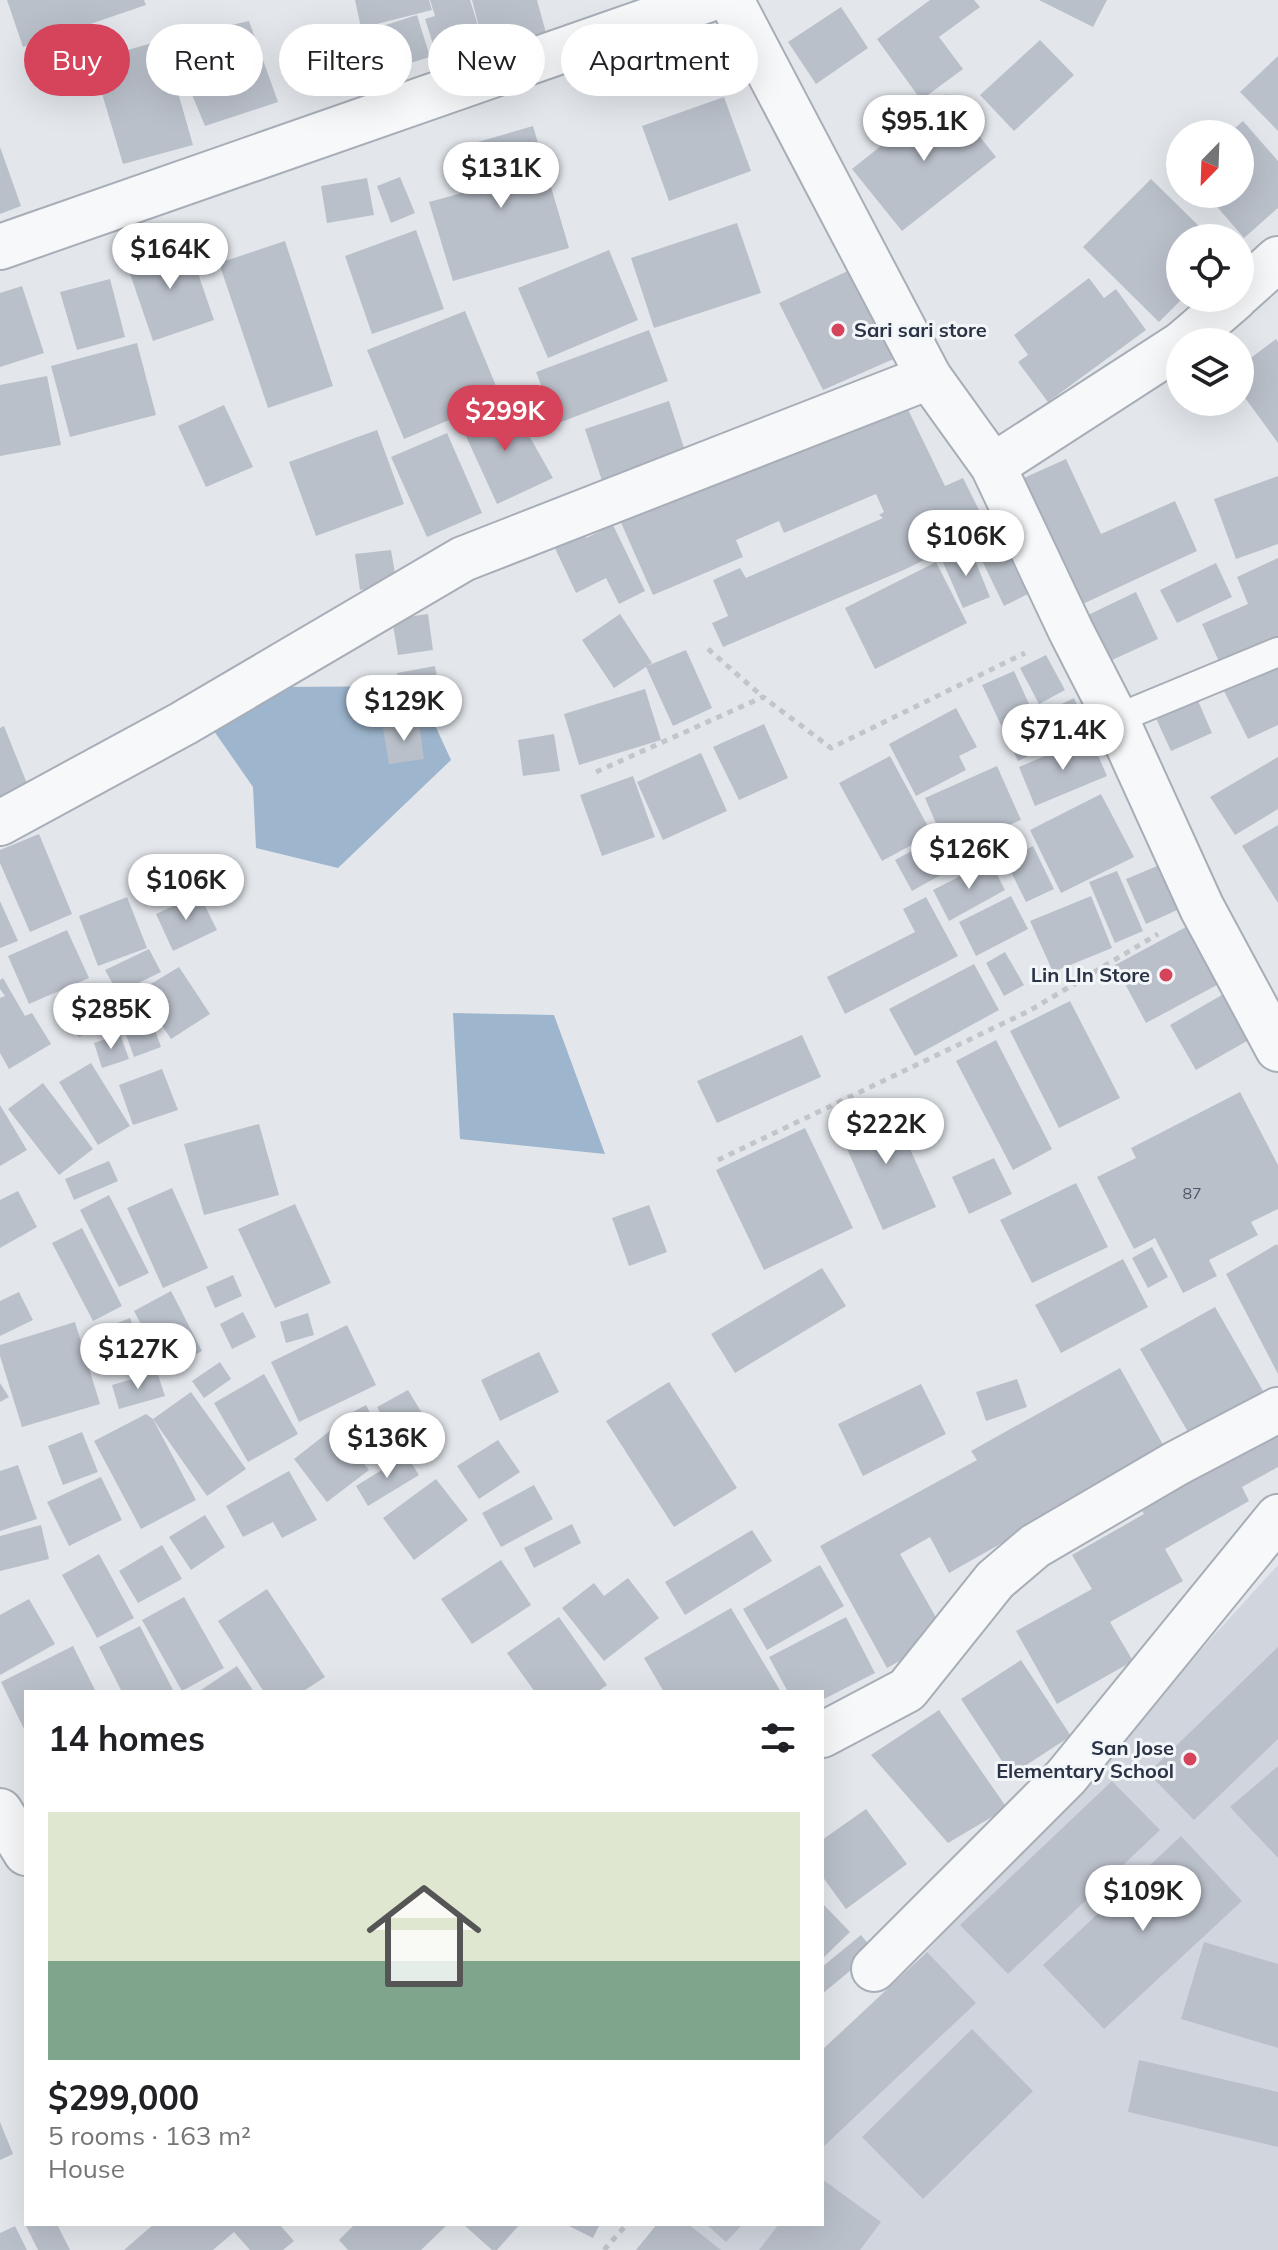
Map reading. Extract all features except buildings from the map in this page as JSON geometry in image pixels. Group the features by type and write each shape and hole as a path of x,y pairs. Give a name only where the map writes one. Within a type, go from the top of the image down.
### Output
{"street":[{"path":"0,247 707,0"},
{"path":"731,0 929,377 993,466 1116,719 1202,908 1278,1049"},
{"path":"1254,280 1278,259"},
{"path":"1200,328 1219,312"},
{"path":"993,466 1166,353"},
{"path":"0,823 184,723 463,559 929,377"},
{"path":"824,1734 907,1690 995,1580 1035,1546 1177,1463 1278,1410"},
{"path":"874,1969 1066,1777 1278,1517"},
{"path":"0,1811 24,1850"}],"lane":[{"path":"1116,719 1278,652"}],"path":[{"path":"708,649 763,697 831,748 1071,631"},
{"path":"596,772 763,697"},
{"path":"718,1160 1029,1011 1202,908"},
{"path":"604,2250 625,2226"}],"shaded area":[{"name":"San Jose Elementary School","path":"1278,1565 1278,2250 674,2250 689,2226 824,2226 824,2065"}],"water":[{"path":"417,686 451,760 338,868 256,848 253,787 214,731 280,687"},
{"path":"453,1013 554,1015 605,1154 460,1139"}],"place":[{"name":"Sari sari store","path":"838,330"},
{"name":"Lin LIn Store","path":"1166,975"},
{"name":"San Jose Elementary School","path":"1190,1759"}]}
